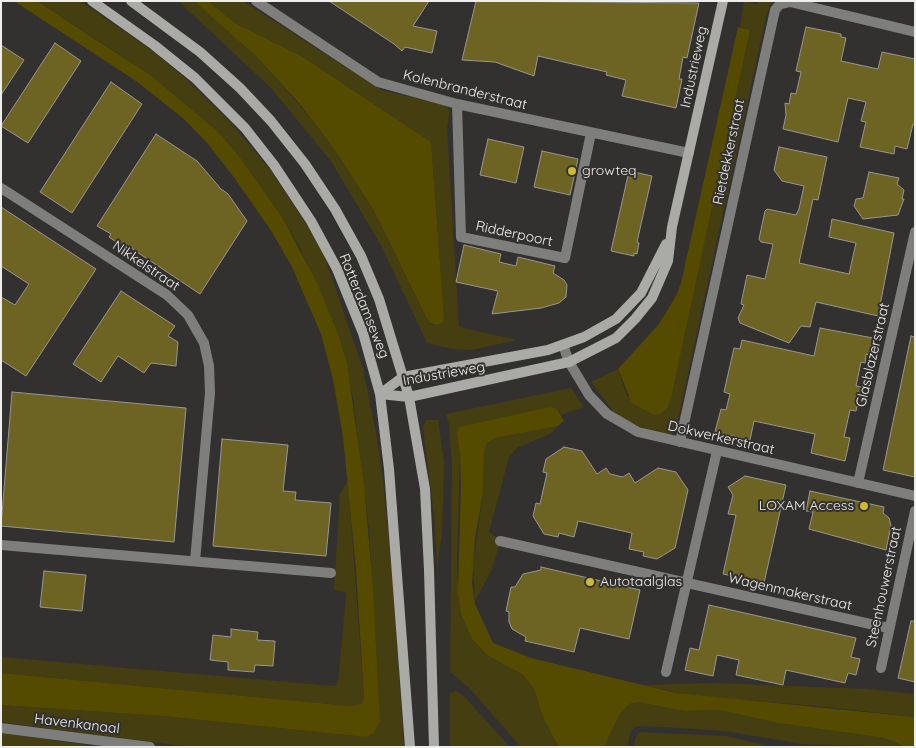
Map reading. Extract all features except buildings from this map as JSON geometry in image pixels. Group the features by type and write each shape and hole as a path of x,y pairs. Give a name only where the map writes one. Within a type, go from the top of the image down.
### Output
{"main road":[{"name":"Rotterdamseweg","path":"92,1 154,45 194,78 245,128 274,165 311,221 337,269 363,333 380,394 389,469 410,747"},
{"name":"Rotterdamseweg","path":"131,1 200,52 240,88 271,121 305,164 335,209 361,256 379,299 409,397 425,489 434,747"},
{"name":"Industrieweg","path":"380,394 409,397 569,362 616,338 636,319 652,298 668,261 672,227 722,1"},
{"name":"Industrieweg","path":"380,394 403,378 563,345 584,337 616,319 641,293 661,258 672,227"}],"street":[{"name":"Kolenbranderstraat","path":"256,1 378,82 457,104 689,154"},
{"name":"Rietdekkerstraat","path":"680,442 775,10 780,4 790,2 915,32"},
{"name":"Ridderpoort","path":"457,104 461,236 565,258 592,133"},
{"name":"Nikkelstraat","path":"1,188 166,295 188,315 204,343 209,366 210,393 195,561"},
{"name":"Glasblazerstraat","path":"858,483 915,232"},
{"name":"Dokwerkerstraat","path":"563,345 569,362 588,395 607,414 638,432 915,496"},
{"path":"666,672 717,451"},
{"name":"Steenhouwerstraat","path":"881,668 888,628 915,512"},
{"name":"Wagenmakerstraat","path":"500,541 888,628"},
{"path":"1,545 331,573"},
{"name":"Havenkanaal","path":"1,728 150,747"}],"shaded area":[{"path":"14,1 37,1 149,74 219,133 240,158 282,217 316,281 338,334 347,364 364,484 373,589 380,721 373,734 366,737 163,716 1,705 1,673 350,706 361,704 364,698 356,569 343,437 333,379 321,334 292,267 272,232 233,176 208,144 184,119 136,81"},
{"path":"37,1 80,1 150,49 185,78 230,122 272,172 324,255 363,369 376,433 383,480 393,584 404,747 190,747 1,722 1,705 163,716 366,737 379,701 369,529 353,398 338,334 300,248 282,217 149,74"},
{"path":"178,1 194,1 222,24 255,55 299,104 337,153 374,211 429,323 432,325 436,325 444,317 431,142 303,57 235,23 208,1 243,1 381,90 444,105 450,110 447,129 459,327 517,340 472,350 452,349 427,343 382,247 331,161 270,87"},
{"path":"194,1 208,1 235,23 303,57 431,142 444,317 442,323 436,325 429,323 374,211 337,153 300,104 255,55"},
{"path":"744,1 757,4 758,1 774,1 770,5 766,17 676,428 670,437 654,433 616,415 591,382 618,369 627,396 668,407 750,30 740,27"},
{"path":"738,27 750,30 672,393 668,407 662,413 654,415 632,403 618,369 659,324 676,296 681,283"},
{"path":"571,388 584,407 561,415 557,409 457,434 460,454 457,570 461,614 472,639 487,655 523,675 534,689 544,720 559,747 521,747 470,689 450,672 452,468 449,424 446,414"},
{"path":"550,407 557,409 564,421 558,426 495,438 487,443 484,452 483,493 475,538 472,584 475,604 493,643 531,658 676,693 915,717 915,747 906,747 885,738 778,723 719,710 684,711 639,702 629,704 620,713 604,747 559,747 544,720 534,689 523,675 487,655 472,639 461,614 458,593 461,485 457,434 459,427"},
{"path":"426,420 438,420 444,462 442,535 437,567 434,515 423,428"},
{"path":"558,426 550,434 517,448 509,457 489,532 499,539 499,546 492,569 475,601 473,565 483,493 484,452 487,443 495,438"},
{"path":"348,481 364,698 361,704 350,706 1,673 1,657 334,686 338,683 346,596 345,592 334,590 340,494"},
{"path":"716,683 867,689 915,694 915,717 827,707 686,695 644,685"},
{"path":"456,691 462,694 510,747 450,747 450,693"},
{"path":"639,702 684,711 719,710 778,723 885,738 906,747 802,744 725,731 646,726 635,727 630,733 628,747 604,747 620,712 629,704"},
{"path":"639,732 726,736 773,747 634,747 635,739"},
{"path":"1,733 51,740 102,747 1,747"}],"place":[{"name":"growteq","path":"572,171"},
{"name":"LOXAM Access","path":"864,506"},
{"name":"Autotaalglas","path":"590,582"}]}
